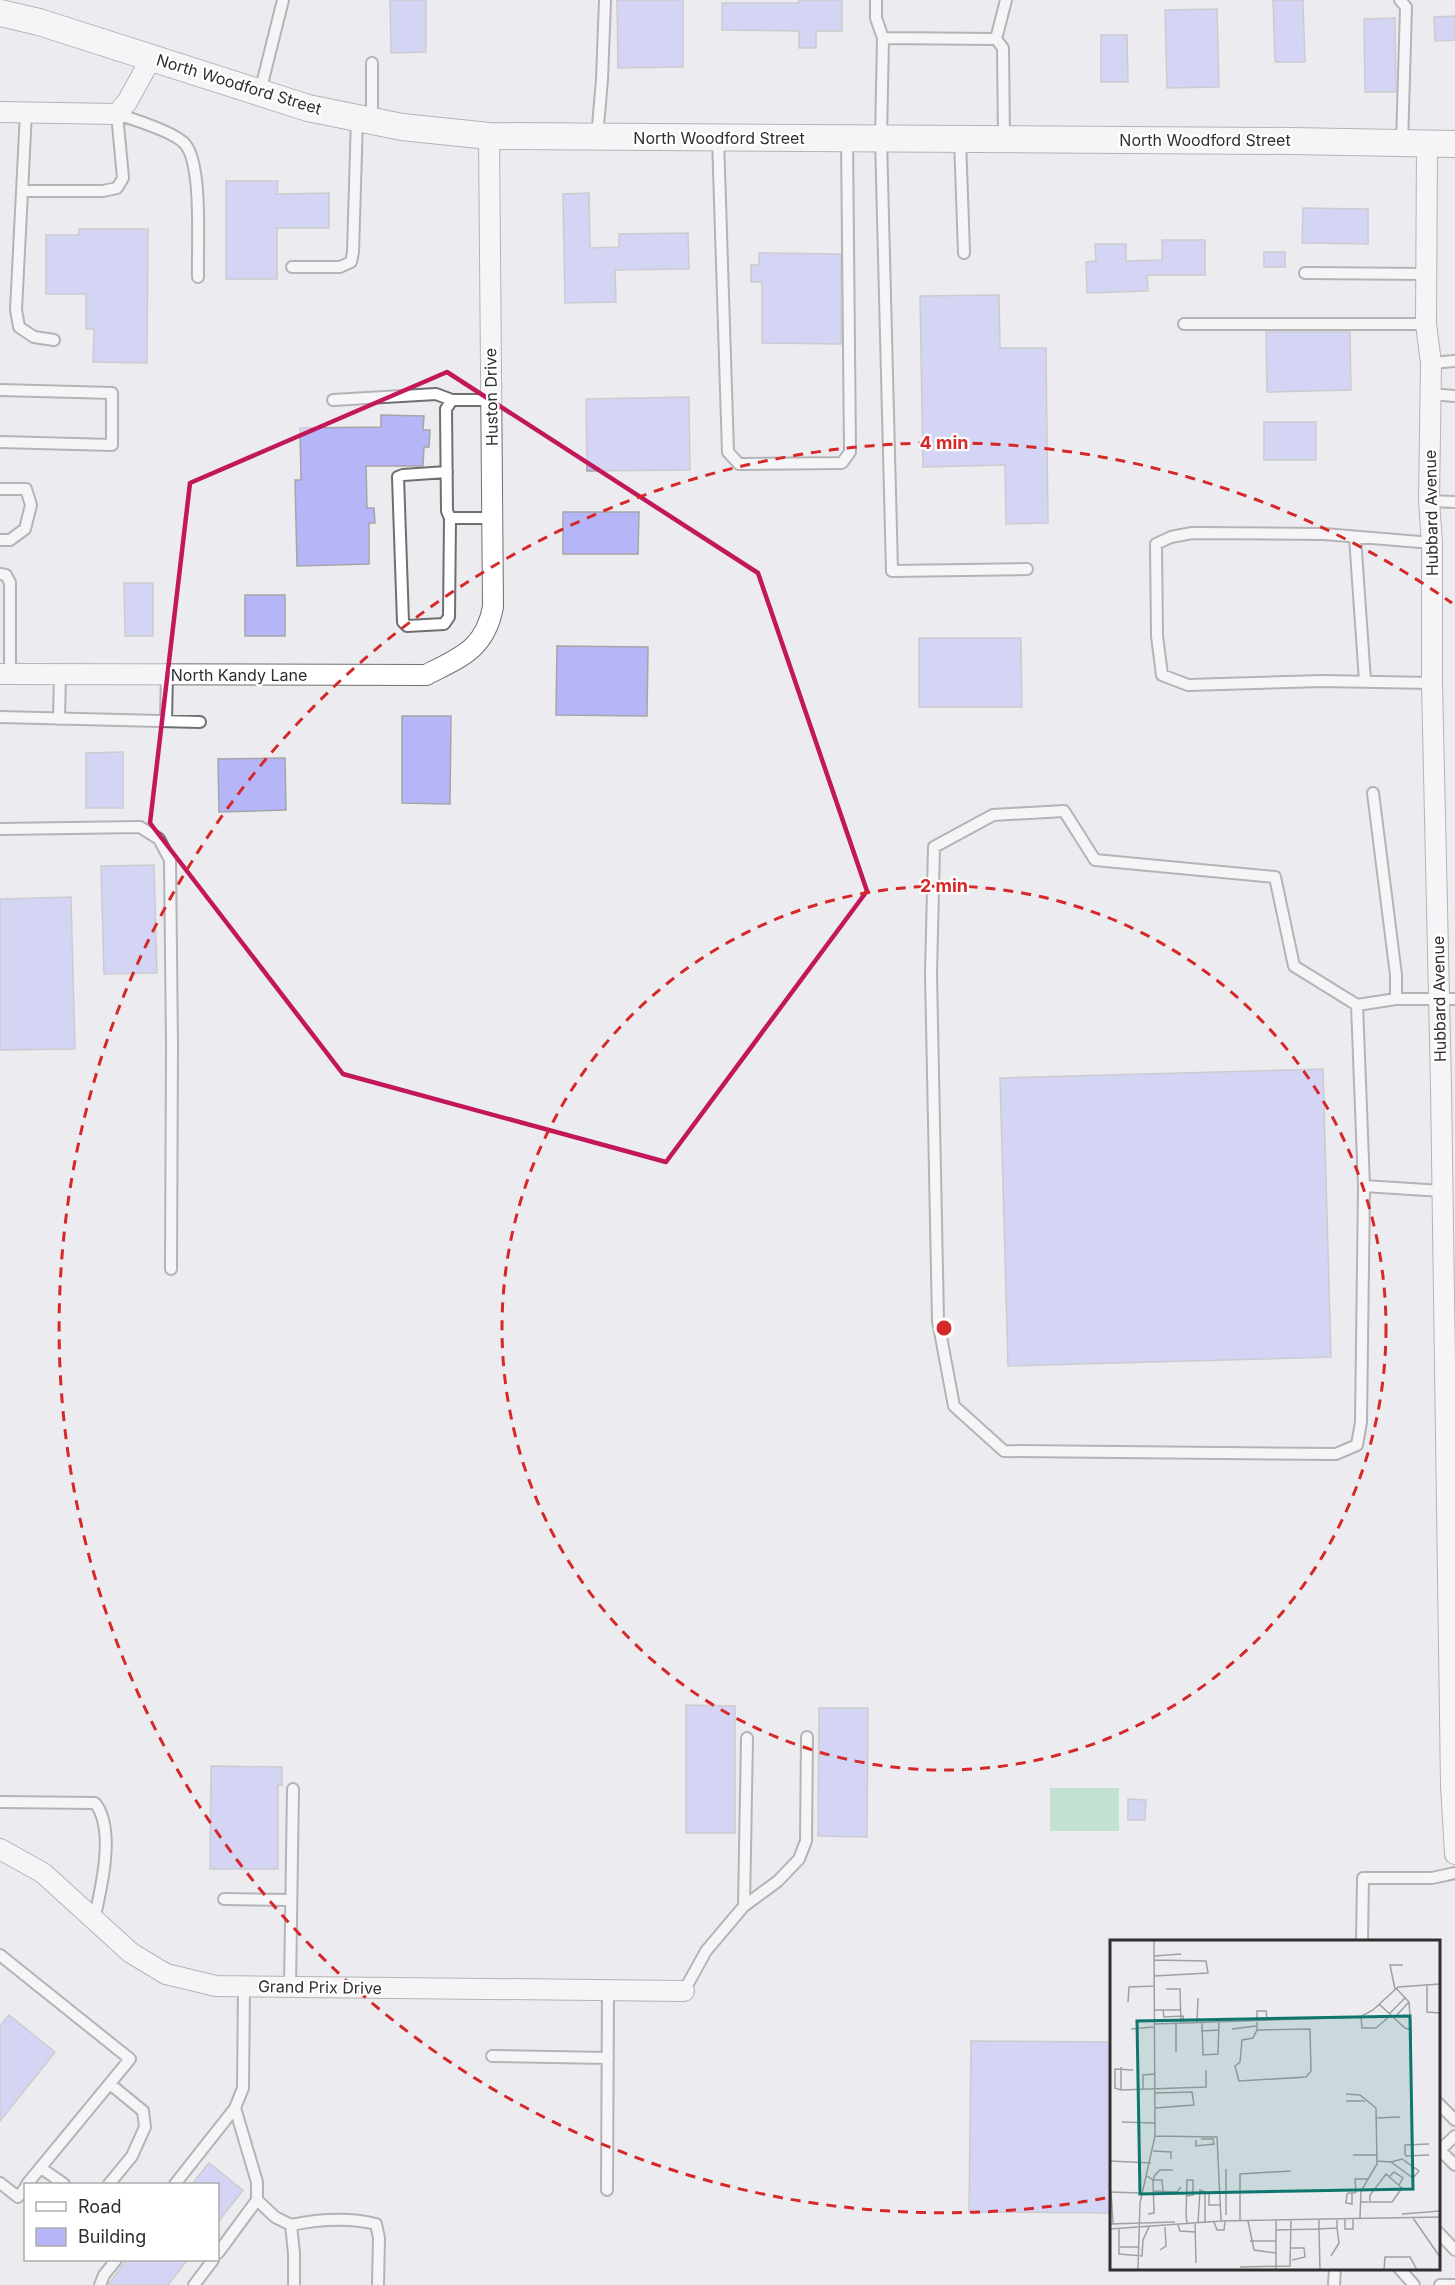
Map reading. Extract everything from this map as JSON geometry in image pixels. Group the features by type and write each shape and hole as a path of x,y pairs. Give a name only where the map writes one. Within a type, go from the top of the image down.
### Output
{"street":[{"name":"North Woodford Street","path":"8,12 308,108 402,127 489,136 1455,144"},
{"path":"0,112 117,114 127,102 152,57"},
{"name":"Huston Drive","path":"471,651 490,624 493,607 489,136"},
{"name":"Hubbard Avenue","path":"1427,145 1426,324 1431,363 1429,501 1432,543 1432,683 1447,999 1448,1086 1442,1191 1451,1785 1455,1854"},
{"name":"North Kandy Lane","path":"5,674 426,675 471,651"},
{"name":"Grand Prix Drive","path":"0,1849 43,1873 131,1953 166,1974 216,1986 684,1991"}],"lane":[{"path":"260,92 283,0"},
{"path":"597,137 605,0"},
{"path":"876,0 876,18 883,38 881,139 892,571 1027,569"},
{"path":"996,39 1006,0"},
{"path":"1400,0 1406,7 1402,144"},
{"path":"883,38 996,39"},
{"path":"996,39 1003,48 1004,139"},
{"path":"292,267 340,267 351,262 364,119 372,63"},
{"path":"26,113 16,310 19,327 33,337 54,340"},
{"path":"22,191 103,191 117,188 123,178 117,114 155,127 185,143 196,170 198,277"},
{"path":"718,138 728,452 739,464 842,463 850,452 847,138"},
{"path":"960,139 964,253"},
{"path":"1305,273 1426,274"},
{"path":"1184,324 1426,324"},
{"path":"1431,363 1455,361"},
{"path":"0,390 112,393 112,445 0,442"},
{"path":"333,400 436,394 452,400 491,400"},
{"path":"1431,394 1455,396"},
{"path":"447,472 398,477 403,622 407,626 444,624 449,617 450,518 447,511 447,472 446,409 452,400"},
{"path":"0,489 26,489 31,505 25,529 10,540 0,540"},
{"path":"1429,501 1455,502"},
{"path":"450,518 492,518"},
{"path":"1432,543 1324,534 1192,533 1171,537 1156,544 1157,636 1162,675 1188,686 1365,681 1432,683"},
{"path":"1356,537 1365,681"},
{"path":"0,574 6,575 10,583 5,674"},
{"path":"59,719 60,674"},
{"path":"166,721 167,675"},
{"path":"0,717 200,722"},
{"path":"1373,794 1396,975 1396,999"},
{"path":"1357,1005 1364,1186 1361,1422 1357,1445 1336,1454 1004,1451 954,1406 938,1321 931,974 934,847 993,815 1064,810 1095,860 1275,877 1294,966 1357,1005 1396,999 1447,999"},
{"path":"0,829 140,827 159,839 170,860 171,1269"},
{"path":"1364,1186 1442,1191"},
{"path":"684,1991 706,1951 744,1906 778,1881 799,1858 806,1841 807,1737"},
{"path":"744,1906 747,1738"},
{"path":"290,1987 293,1789"},
{"path":"0,1802 95,1803 102,1812 105,1840 103,1878 94,1920"},
{"path":"1362,1940 1363,1878 1432,1878 1455,1874"},
{"path":"224,1899 291,1900"},
{"path":"0,1955 130,2059 28,2183"},
{"path":"176,2183 235,2108 243,2088 244,1986"},
{"path":"607,2190 608,1990"},
{"path":"492,2056 608,2058"},
{"path":"110,2084 142,2110 145,2127 132,2156 110,2183"},
{"path":"1440,2105 1455,2120"},
{"path":"219,2252 257,2200 257,2182 235,2108"},
{"path":"1440,2150 1455,2136"},
{"path":"1440,2152 1455,2165"},
{"path":"41,2168 63,2183"},
{"path":"0,2183 18,2197 24,2189"},
{"path":"257,2200 275,2217 291,2225 321,2219 357,2219 376,2224 379,2238 378,2285"},
{"path":"291,2225 294,2285"},
{"path":"1440,2234 1455,2250"},
{"path":"100,2285 114,2261"},
{"path":"194,2285 212,2261"},
{"path":"1334,2285 1335,2270"},
{"path":"1401,2270 1414,2285"},
{"path":"1440,2285 1455,2285"}],"highlighted area":[{"path":"447,372 758,573 867,891 666,1162 343,1074 150,823 190,483"}],"green space":[{"path":"1050,1788 1119,1788 1119,1831 1050,1831"}],"building":[{"path":"390,0 426,0 426,52 391,53"},
{"path":"617,0 683,0 683,67 618,68"},
{"path":"799,0 842,0 842,31 816,31 816,48 799,48 799,31 722,30 722,3 799,3"},
{"path":"1273,0 1303,0 1305,62 1275,62"},
{"path":"1217,9 1219,87 1167,88 1165,10"},
{"path":"1455,16 1455,40 1435,41 1434,17"},
{"path":"1395,18 1396,92 1365,92 1364,19"},
{"path":"1101,35 1127,35 1128,82 1101,82"},
{"path":"226,181 278,181 277,194 329,193 329,228 277,228 277,279 226,279"},
{"path":"589,193 590,248 619,247 619,234 688,233 689,269 615,270 616,302 565,303 563,194"},
{"path":"1303,208 1368,209 1368,244 1302,243"},
{"path":"79,229 148,229 147,363 93,362 94,329 86,329 86,294 46,294 46,235 79,235"},
{"path":"1162,240 1205,240 1205,275 1147,275 1148,291 1087,293 1086,262 1096,261 1095,244 1126,244 1126,261 1162,260"},
{"path":"1264,252 1285,252 1285,267 1264,267"},
{"path":"759,253 841,254 841,344 762,343 762,282 751,282 751,265 759,265"},
{"path":"999,295 1000,348 1046,348 1048,523 1006,524 1005,465 923,467 920,296"},
{"path":"1266,332 1350,332 1351,390 1267,392"},
{"path":"689,397 690,470 587,471 586,399"},
{"path":"381,415 424,416 423,430 430,430 429,447 424,447 423,466 366,466 367,508 374,508 375,523 369,523 369,564 297,566 295,480 301,480 300,428 381,427"},
{"path":"1264,422 1316,422 1316,460 1264,460"},
{"path":"563,512 639,512 638,554 563,554"},
{"path":"124,583 153,583 153,636 125,636"},
{"path":"245,595 285,595 285,636 245,636"},
{"path":"919,638 1021,638 1022,707 919,707"},
{"path":"557,646 648,647 647,716 556,715"},
{"path":"402,716 451,716 450,804 402,803"},
{"path":"123,752 123,808 86,808 86,753"},
{"path":"285,758 286,810 219,812 218,759"},
{"path":"154,865 157,973 104,974 101,866"},
{"path":"71,897 75,1049 0,1050 0,899"},
{"path":"1323,1069 1331,1357 1008,1366 1000,1078"},
{"path":"686,1705 735,1706 735,1833 686,1833"},
{"path":"819,1708 868,1708 867,1837 818,1836"},
{"path":"211,1766 282,1767 282,1785 278,1785 278,1869 210,1869"},
{"path":"1128,1799 1146,1800 1145,1820 1128,1820"},
{"path":"9,2015 55,2052 0,2121 0,2026"},
{"path":"971,2041 1110,2042 1110,2213 969,2212"},
{"path":"209,2163 243,2190 219,2221 219,2183 193,2183"},
{"path":"126,2261 186,2261 168,2285 108,2285"}]}
